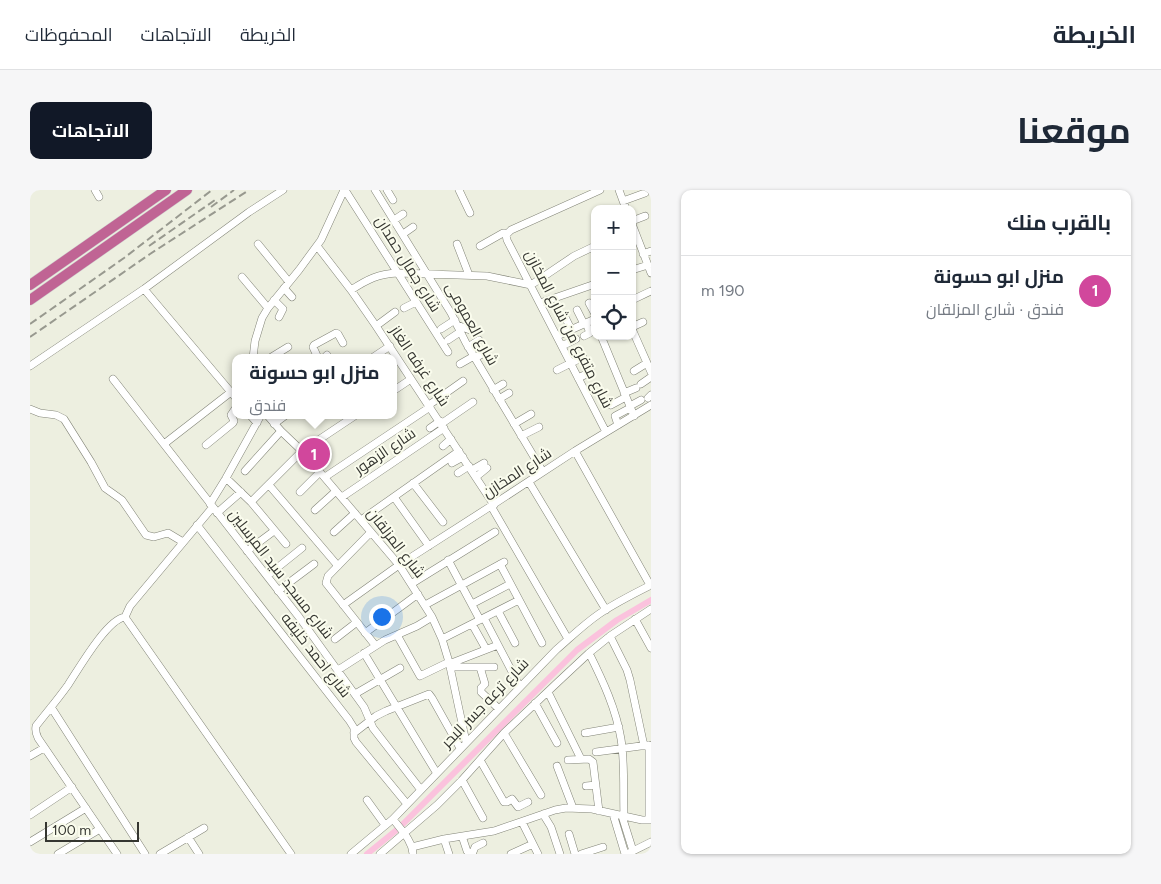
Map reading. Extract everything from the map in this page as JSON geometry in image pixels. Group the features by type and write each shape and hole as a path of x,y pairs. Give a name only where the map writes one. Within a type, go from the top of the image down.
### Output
{"highway":[{"path":"30,285 166,190"},
{"path":"30,300 187,190"}],"street":[{"path":"30,366 144,289 249,212 283,190"},
{"path":"253,354 262,318 317,246 345,190"},
{"name":"شارع جمال حمدان","path":"345,190 448,352"},
{"name":"شارع العمومى","path":"375,190 428,275 493,390 543,472"},
{"path":"387,190 393,200"},
{"path":"459,190 470,213"},
{"path":"480,246 504,233 507,237 508,232 511,230 600,190"},
{"path":"619,190 625,205"},
{"path":"623,200 644,193"},
{"path":"394,220 404,214"},
{"path":"636,224 645,216"},
{"path":"403,234 412,227"},
{"path":"636,234 651,273"},
{"name":"شارع متفرع من شارع المخازن","path":"507,237 606,432"},
{"path":"258,244 289,282"},
{"path":"457,244 469,275"},
{"name":"شارع غرفه الغاز","path":"317,246 351,290 395,354"},
{"path":"351,290 376,276 398,273 493,277 531,285 574,256 591,248"},
{"path":"643,254 651,251"},
{"path":"636,268 648,262"},
{"path":"242,277 268,308"},
{"path":"540,303 591,285"},
{"path":"284,288 292,297"},
{"path":"144,289 232,394"},
{"path":"636,298 651,292"},
{"path":"274,300 283,309 279,316"},
{"path":"404,308 416,302"},
{"path":"577,310 590,333 584,336"},
{"path":"376,326 395,312"},
{"path":"565,317 572,329"},
{"path":"557,336 591,320"},
{"path":"636,326 643,322"},
{"path":"448,340 458,326"},
{"path":"441,329 458,326 470,330"},
{"path":"316,354 313,348 314,345 336,333 343,343"},
{"path":"634,370 649,367 636,338"},
{"path":"562,346 576,339"},
{"path":"468,347 479,340"},
{"path":"603,340 631,410 646,398"},
{"path":"378,354 390,346"},
{"path":"277,354 288,347"},
{"path":"460,364 486,352"},
{"name":"شارع غرفه الغاز","path":"397,357 472,471 568,639"},
{"path":"557,370 583,357"},
{"path":"578,378 591,372"},
{"path":"611,404 651,377"},
{"path":"397,388 411,378"},
{"name":"شارع مسجد سيد المرسلين","path":"113,379 338,670 366,712 373,728 421,790"},
{"path":"300,492 322,475 430,406 463,381"},
{"path":"493,390 503,384"},
{"path":"499,399 509,393"},
{"path":"164,444 232,396"},
{"path":"430,428 442,424 473,402"},
{"name":"شارع المخازن","path":"343,605 399,565 618,424 631,410 651,405"},
{"path":"30,410 56,415 64,419 103,484 108,491 122,500 145,534 151,537 168,533 183,542"},
{"path":"514,424 531,414"},
{"path":"206,445 233,423 233,419"},
{"path":"254,419 257,423"},
{"path":"125,617 130,606 213,508 226,478 260,419"},
{"name":"شارع المزلقان","path":"270,419 302,451 399,565 432,616 450,664 466,742"},
{"path":"274,424 281,419"},
{"path":"251,502 302,451 350,419"},
{"name":"شارع الزهور","path":"342,497 442,424"},
{"path":"522,436 539,427"},
{"path":"245,471 281,431"},
{"path":"443,446 452,439"},
{"path":"575,451 651,585"},
{"path":"452,463 461,454"},
{"path":"361,520 413,483 461,454"},
{"path":"458,473 472,471 486,465"},
{"path":"226,478 251,502 286,544"},
{"path":"529,482 606,610"},
{"path":"413,483 443,522"},
{"path":"269,485 338,566"},
{"path":"315,510 336,491"},
{"path":"213,508 241,492"},
{"path":"394,497 429,546"},
{"path":"334,532 355,513"},
{"name":"شارع احمد خليفه","path":"197,526 349,720 354,728 356,742 407,804"},
{"path":"247,551 274,530"},
{"path":"371,532 326,580 328,587 375,645"},
{"path":"411,584 495,532"},
{"path":"267,576 302,548"},
{"path":"448,560 472,604 498,645 520,687"},
{"path":"424,605 502,563 510,584 542,643"},
{"path":"278,591 314,564"},
{"path":"472,604 510,584"},
{"name":"شارع ترعه جسر البحر","path":"351,854 385,825 394,820 436,772 568,639 585,624 606,610 651,585"},
{"path":"366,633 418,594"},
{"path":"442,639 519,600"},
{"path":"380,854 403,832 437,805 504,733 589,653 610,636 651,609"},
{"path":"498,611 515,643"},
{"path":"338,670 375,645 417,626 432,616"},
{"path":"106,854 116,852 35,733 36,726 69,684 94,645 117,620 125,617"},
{"path":"125,617 290,854"},
{"path":"635,619 651,648"},
{"path":"335,639 357,622"},
{"path":"472,624 486,650"},
{"path":"397,635 420,676 498,645"},
{"path":"394,820 408,838 413,851 444,839 494,830 555,810 573,808 650,820 648,745 630,680 610,636"},
{"path":"364,653 436,772"},
{"path":"589,653 611,701 619,727 623,749 623,816 629,853"},
{"path":"450,664 494,668"},
{"path":"480,667 484,684 481,692 498,709"},
{"path":"355,694 400,668"},
{"path":"548,692 581,759"},
{"path":"354,733 386,711 429,694 460,748"},
{"path":"535,703 557,743"},
{"path":"51,707 145,854"},
{"path":"585,733 619,727"},
{"path":"504,733 541,795"},
{"path":"596,752 648,745"},
{"path":"30,756 44,748"},
{"path":"568,760 589,759 593,762 599,811"},
{"path":"480,760 504,802 512,799 518,806 528,802"},
{"path":"557,766 573,808"},
{"path":"462,780 483,818"},
{"path":"586,786 596,785"},
{"path":"30,815 72,788"},
{"path":"367,800 385,825"},
{"path":"30,842 86,808"},
{"path":"543,814 555,836 560,854"},
{"path":"613,814 629,853"},
{"path":"522,822 538,854"},
{"path":"160,854 204,828"},
{"path":"58,854 100,829"},
{"path":"569,834 574,854"},
{"path":"462,836 467,851 470,853 473,852 475,847 484,843"},
{"path":"188,838 199,854"},
{"path":"444,839 449,854"},
{"path":"629,853 651,842"},
{"path":"511,854 533,844"},
{"path":"581,854 603,847"}],"waterway":[{"path":"367,854 399,828 577,650 617,620 651,600"}],"railway":[{"path":"30,324 124,258 212,190"},
{"path":"211,207 234,190"},
{"path":"30,337 150,254 249,190"},
{"path":"149,246 215,200"}],"place":[{"name":"منزل ابو حسونة","path":"314,454"}]}
